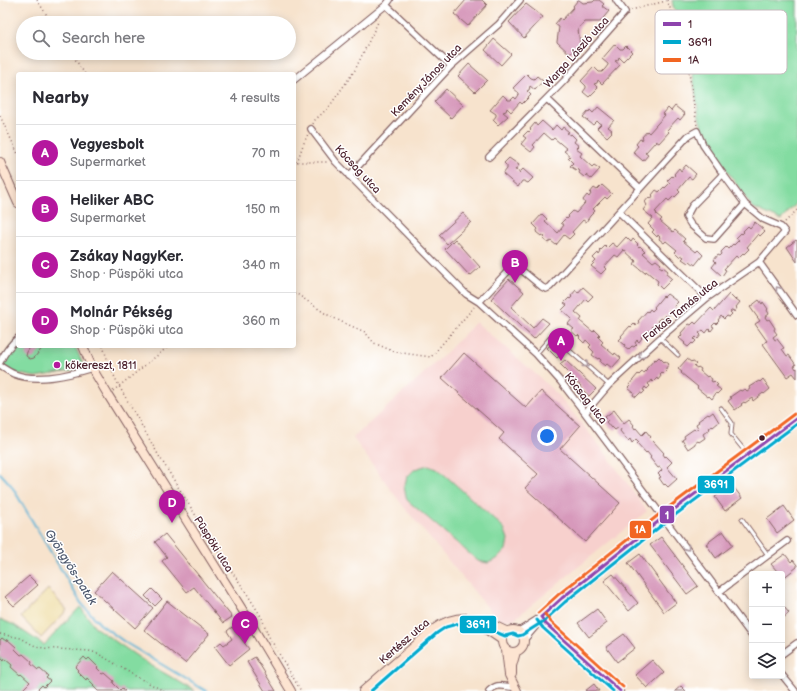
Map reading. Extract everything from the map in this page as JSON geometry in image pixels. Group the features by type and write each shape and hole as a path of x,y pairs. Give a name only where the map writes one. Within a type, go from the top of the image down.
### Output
{"street":[{"path":"296,78 386,5 390,0"},
{"name":"Kemény János utca","path":"349,176 451,66 499,24 520,0"},
{"path":"616,0 625,12"},
{"path":"386,5 451,66"},
{"name":"Warga László utca","path":"489,158 547,99 625,12"},
{"name":"Warga László utca","path":"547,99 640,188"},
{"name":"Kócsag utca","path":"311,129 336,162 349,176 466,294 479,302 536,354 561,382 586,413 749,632"},
{"path":"479,302 510,268 519,268 542,287 546,289 550,287 688,136 697,131 703,146 745,204 763,220 781,227"},
{"path":"0,162 16,198"},
{"path":"722,174 692,206 686,217 691,225 706,238 714,239 745,204"},
{"path":"619,212 707,298"},
{"name":"Farkas Tamás utca","path":"586,413 610,385 660,338 707,298 759,262 785,232 781,227"},
{"path":"759,262 797,315"},
{"path":"0,362 10,344 16,340"},
{"name":"Püspöki utca","path":"84,348 92,368 108,395 245,614 291,691"},
{"path":"0,366 14,374 35,378 76,373 92,368"},
{"path":"519,631 541,618 562,598 664,517 797,418"},
{"path":"719,592 787,541"},
{"path":"466,618 480,624 502,640"},
{"name":"Kertész utca","path":"363,691 444,622 466,618 478,619 506,631"},
{"path":"524,640 541,618"},
{"path":"541,618 620,691"},
{"path":"506,650 516,652 523,647 524,640 522,633 513,629 506,631 502,640 502,644 506,650 508,669 514,686"},
{"path":"785,652 797,643"},
{"path":"514,686 512,666 516,652"},
{"path":"785,679 795,691"},
{"path":"489,691 499,685 506,687 514,686"}],"lane":[{"path":"536,354 550,338 556,339 610,385"},
{"path":"660,338 678,355"},
{"path":"722,408 732,423 731,434 748,455"},
{"path":"742,519 768,555"}],"path":[{"path":"37,0 47,16"},
{"path":"625,12 634,8 666,0 670,10"},
{"path":"336,162 297,162 315,120 329,107 355,70 380,17"},
{"path":"76,60 84,72"},
{"path":"689,74 697,131"},
{"path":"0,116 16,150"},
{"path":"781,227 797,210"},
{"path":"296,294 326,314 365,332 374,343 395,352 431,357 479,302"},
{"path":"104,348 109,365 119,386 179,489 262,618 268,635 301,691"},
{"path":"108,395 166,348"},
{"path":"0,634 21,638 43,648 89,650 97,653 164,691"}],"shaded area":[{"path":"476,322 559,396 604,451 647,511 513,620 498,620 403,506 353,438 444,355"}],"green space":[{"path":"672,0 797,0 797,203 781,220 752,207 705,139 699,117 693,74 787,74 787,10 675,10"},
{"path":"16,341 16,348 76,348 85,369 35,377 15,373 0,365 6,353"},
{"path":"428,465 437,468 504,528 508,539 506,550 497,559 488,563 478,561 407,500 404,487 407,477 415,469"},
{"path":"80,607 96,628 147,663 195,691 0,691 0,619 14,625 44,645"}],"sand":[{"path":"48,589 67,610 41,638 21,617"}],"building":[{"path":"466,0 482,0 487,5 468,26 454,14"},
{"path":"578,0 583,3 599,0 604,4 602,6 609,11 600,22 584,22 578,29 580,44 570,54 557,42 559,27 555,24 560,18 562,20 574,7 573,6"},
{"path":"526,4 543,17 524,38 509,22"},
{"path":"494,39 511,54 501,65 485,50"},
{"path":"615,44 620,49 623,49 626,46 632,52 623,61 619,57 618,60 615,61 620,65 602,84 598,80 597,83 594,84 598,88 589,97 583,92 586,86 581,81 594,67 599,72 602,72 605,69 608,64 602,59"},
{"path":"469,64 487,80 475,92 458,76"},
{"path":"527,74 534,79 537,76 543,81 535,90 530,86 529,90 527,91 531,95 522,104 520,102 511,112 507,108 506,111 503,112 508,116 498,125 493,120 496,114 490,110 503,95 508,100 511,100 514,97 516,99 519,93 513,88"},
{"path":"446,89 463,105 451,118 434,102"},
{"path":"675,106 685,114 680,120 678,118 667,130 669,132 659,143 656,141 645,153 648,155 643,161 633,152 638,146 636,144 640,139 642,140 642,137 647,131 649,133 665,115 663,114 668,108 671,111"},
{"path":"598,107 614,120 608,127 612,130 612,132 607,137 597,128 601,124 597,121 593,125 583,117 590,110 593,113"},
{"path":"542,121 552,130 556,125 561,130 563,127 569,132 567,133 570,135 571,134 576,139 574,142 579,146 576,149 582,153 580,156 592,167 594,165 600,169 591,179 586,175 584,177 579,173 580,171 570,166 573,163 568,158 570,156 564,151 567,149 554,138 552,140 544,133 533,145 535,147 531,152 521,144 526,138 523,136 531,130 530,129 535,123 537,126"},
{"path":"509,158 519,165 515,170 519,171 519,173 523,169 533,178 528,183 522,181 518,187 503,174 507,169 507,166 504,163"},
{"path":"686,165 696,174 692,179 689,177 678,190 680,192 675,197 674,196 669,201 667,199 655,212 662,219 660,221 673,232 675,230 685,239 683,241 696,252 698,250 703,255 695,265 690,261 688,263 682,259 684,257 681,255 680,257 675,252 677,250 666,241 664,243 659,239 660,237 658,235 657,237 652,232 654,230 648,224 653,218 643,210 647,205 645,202 649,197 651,199 656,190 659,192 664,187 665,188 670,183 667,181 675,175 674,174 679,168 681,171"},
{"path":"602,185 612,194 607,199 605,197 593,209 595,211 586,222 583,220 572,232 574,234 569,239 564,235 556,245 551,241 548,243 543,239 545,237 536,232 538,229 533,224 542,214 547,219 545,221 558,233 564,225 561,223 569,217 568,216 573,211 576,213 585,203 583,200 587,195 589,197 594,188 597,190"},
{"path":"463,213 471,222 447,244 439,235"},
{"path":"755,222 765,231 760,236 758,234 747,247 749,249 744,254 743,253 738,258 736,256 724,269 726,270 722,276 712,267 716,262 714,260 718,255 720,256 722,254 721,252 726,247 728,249 733,244 734,245 739,240 736,238 744,232 743,231 748,226 750,228"},
{"path":"626,237 631,242 633,239 639,247 640,246 645,251 643,253 653,262 656,260 661,264 659,266 668,271 666,274 672,279 662,289 657,284 658,281 646,271 645,273 634,264 636,261 624,250 618,257 615,255 604,267 606,269 601,274 591,266 596,261 593,258 598,253 599,255 601,252 600,251 605,246 607,248 612,243 617,247"},
{"path":"455,239 480,267 470,276 445,249"},
{"path":"796,240 797,241 797,262 787,247"},
{"path":"509,279 524,292 511,307 533,328 542,318 549,323 534,339 491,299"},
{"path":"583,287 593,296 588,301 586,299 575,312 582,318 580,321 593,332 595,330 600,335 598,337 603,342 601,344 614,355 615,353 621,358 612,368 607,364 605,366 600,362 601,360 599,358 598,359 592,355 594,352 589,347 591,345 586,340 584,343 578,335 577,336 571,331 574,329 568,324 572,319 562,310 567,305 564,303 572,297 571,296 576,290 578,293"},
{"path":"667,294 678,302 674,306 675,308 672,312 670,310 668,312 670,314 667,317 665,315 662,319 660,318 657,321 659,322 656,326 654,325 652,327 654,328 651,332 649,330 645,334 644,333 639,342 637,340 635,343 637,344 634,347 632,346 628,350 624,347 625,345 619,340 622,337 621,336 630,326 631,327 634,324 636,326 639,322 638,321 647,311 648,312 650,309 652,311 663,296 664,297"},
{"path":"729,294 735,300 736,299 740,302 734,312 733,310 730,312 732,314 724,319 721,316 718,320 719,321 712,326 714,327 711,331 709,329 706,333 703,330 699,333 701,335 698,339 696,337 694,339 696,341 693,344 692,343 688,347 684,344 685,343 679,338 682,335 681,333 689,324 691,325 694,322 696,324 711,308 714,311"},
{"path":"759,300 762,304 763,302 768,309 769,314 765,317 767,320 769,319 777,334 773,337 775,340 777,339 784,348 782,349 787,356 789,355 796,365 794,366 796,369 797,368 797,378 793,373 787,377 763,344 767,341 755,324 760,321 750,307"},
{"path":"553,343 563,353 557,358 547,348"},
{"path":"30,348 42,348 34,358 30,359 26,356"},
{"path":"464,353 526,408 541,391 580,426 560,449 620,503 585,542 525,488 538,474 499,439 504,433 442,378"},
{"path":"659,357 664,362 665,361 669,364 665,369 667,370 660,375 661,376 658,380 657,378 653,382 651,380 648,384 650,386 647,389 645,387 643,390 645,391 636,397 628,388 630,386 629,385 638,374 639,375 642,372 644,373 655,359 656,360"},
{"path":"687,359 696,364 694,366 701,369 700,371 718,385 716,386 721,390 717,394 716,393 712,399 697,388 698,387 678,369"},
{"path":"565,360 596,389 589,396 560,364"},
{"path":"763,379 770,389 753,401 752,398 745,403 744,402 735,410 728,401 732,398 730,397 740,390 745,389 747,391 750,389 749,387"},
{"path":"614,410 624,423 629,419 634,425 633,426 635,429 636,428 642,435 646,431 651,437 650,438 664,453 663,454 665,457 666,456 672,462 667,467 677,479 668,487 665,484 664,485 659,478 661,477 658,474 662,470 660,467 658,468 647,452 646,453 637,443 639,442 636,439 632,443 630,439 628,441 620,431 621,429 619,427 615,430 606,422 608,420 605,417"},
{"path":"713,412 719,422 703,434 705,438 699,442 698,441 688,449 682,440 685,438 684,436 698,428 696,424 699,422 698,421"},
{"path":"732,485 742,498 725,511 715,497"},
{"path":"784,506 794,520 777,533 767,519"},
{"path":"723,531 733,545 716,558 706,544"},
{"path":"165,534 232,617 223,623 194,587 187,592 162,561 167,557 155,542"},
{"path":"661,537 698,586 687,594 650,545"},
{"path":"640,554 676,603 664,612 628,563"},
{"path":"785,554 791,562 793,560 797,567 785,577 785,571 777,571 771,564"},
{"path":"112,571 153,608 135,628 94,591"},
{"path":"613,574 638,603 629,611 604,581"},
{"path":"29,576 38,585 14,606 5,597"},
{"path":"152,589 162,599 155,606 145,596"},
{"path":"167,601 209,634 185,663 144,630"},
{"path":"785,608 789,613 785,616"},
{"path":"597,609 607,623 589,637 578,623"},
{"path":"232,627 249,649 229,665 215,647 221,642 224,645 232,639 227,631"},
{"path":"624,634 635,648 617,662 606,647"},
{"path":"2,638 6,641 7,639 16,647 15,649 21,655 23,654 32,662 31,664 48,676 46,678 50,681 44,687 42,685 36,691 21,691 30,682 11,667 12,665 5,659 4,661 0,657 0,640"},
{"path":"84,657 87,660 89,658 103,674 105,673 114,681 113,683 120,690 122,688 125,691 98,691 87,678 86,680 77,671 78,670 75,667"},
{"path":"255,657 276,691 265,691 247,662"},
{"path":"652,660 664,673 647,688 635,675"},
{"path":"594,684 599,691 585,691"},
{"path":"681,686 686,691 675,691"}],"waterway":[{"name":"Gyöngyös-patak","path":"0,473 11,485 81,603 100,624 126,643 206,691"}],"transit line":[{"name":"1A","path":"538,613 559,594 661,513 794,414"},
{"name":"1","path":"541,617 562,598 664,517 797,418"},
{"name":"3691","path":"371,691 437,633 446,627 466,623 477,624 505,636 513,634 518,636 522,635 544,621 565,602 667,521 797,424"},
{"name":"1A","path":"545,614 550,621 623,687"},
{"name":"1","path":"541,617 546,624 620,691"},
{"name":"3691","path":"537,620 543,628 613,691"}],"place":[{"name":"Heliker ABC","path":"515,283"},
{"name":"Vegyesbolt","path":"561,361"},
{"name":"kőkereszt, 1811","path":"57,365"},
{"name":"Molnár Pékség","path":"172,523"},
{"name":"Zsákay NagyKer.","path":"245,644"}]}
